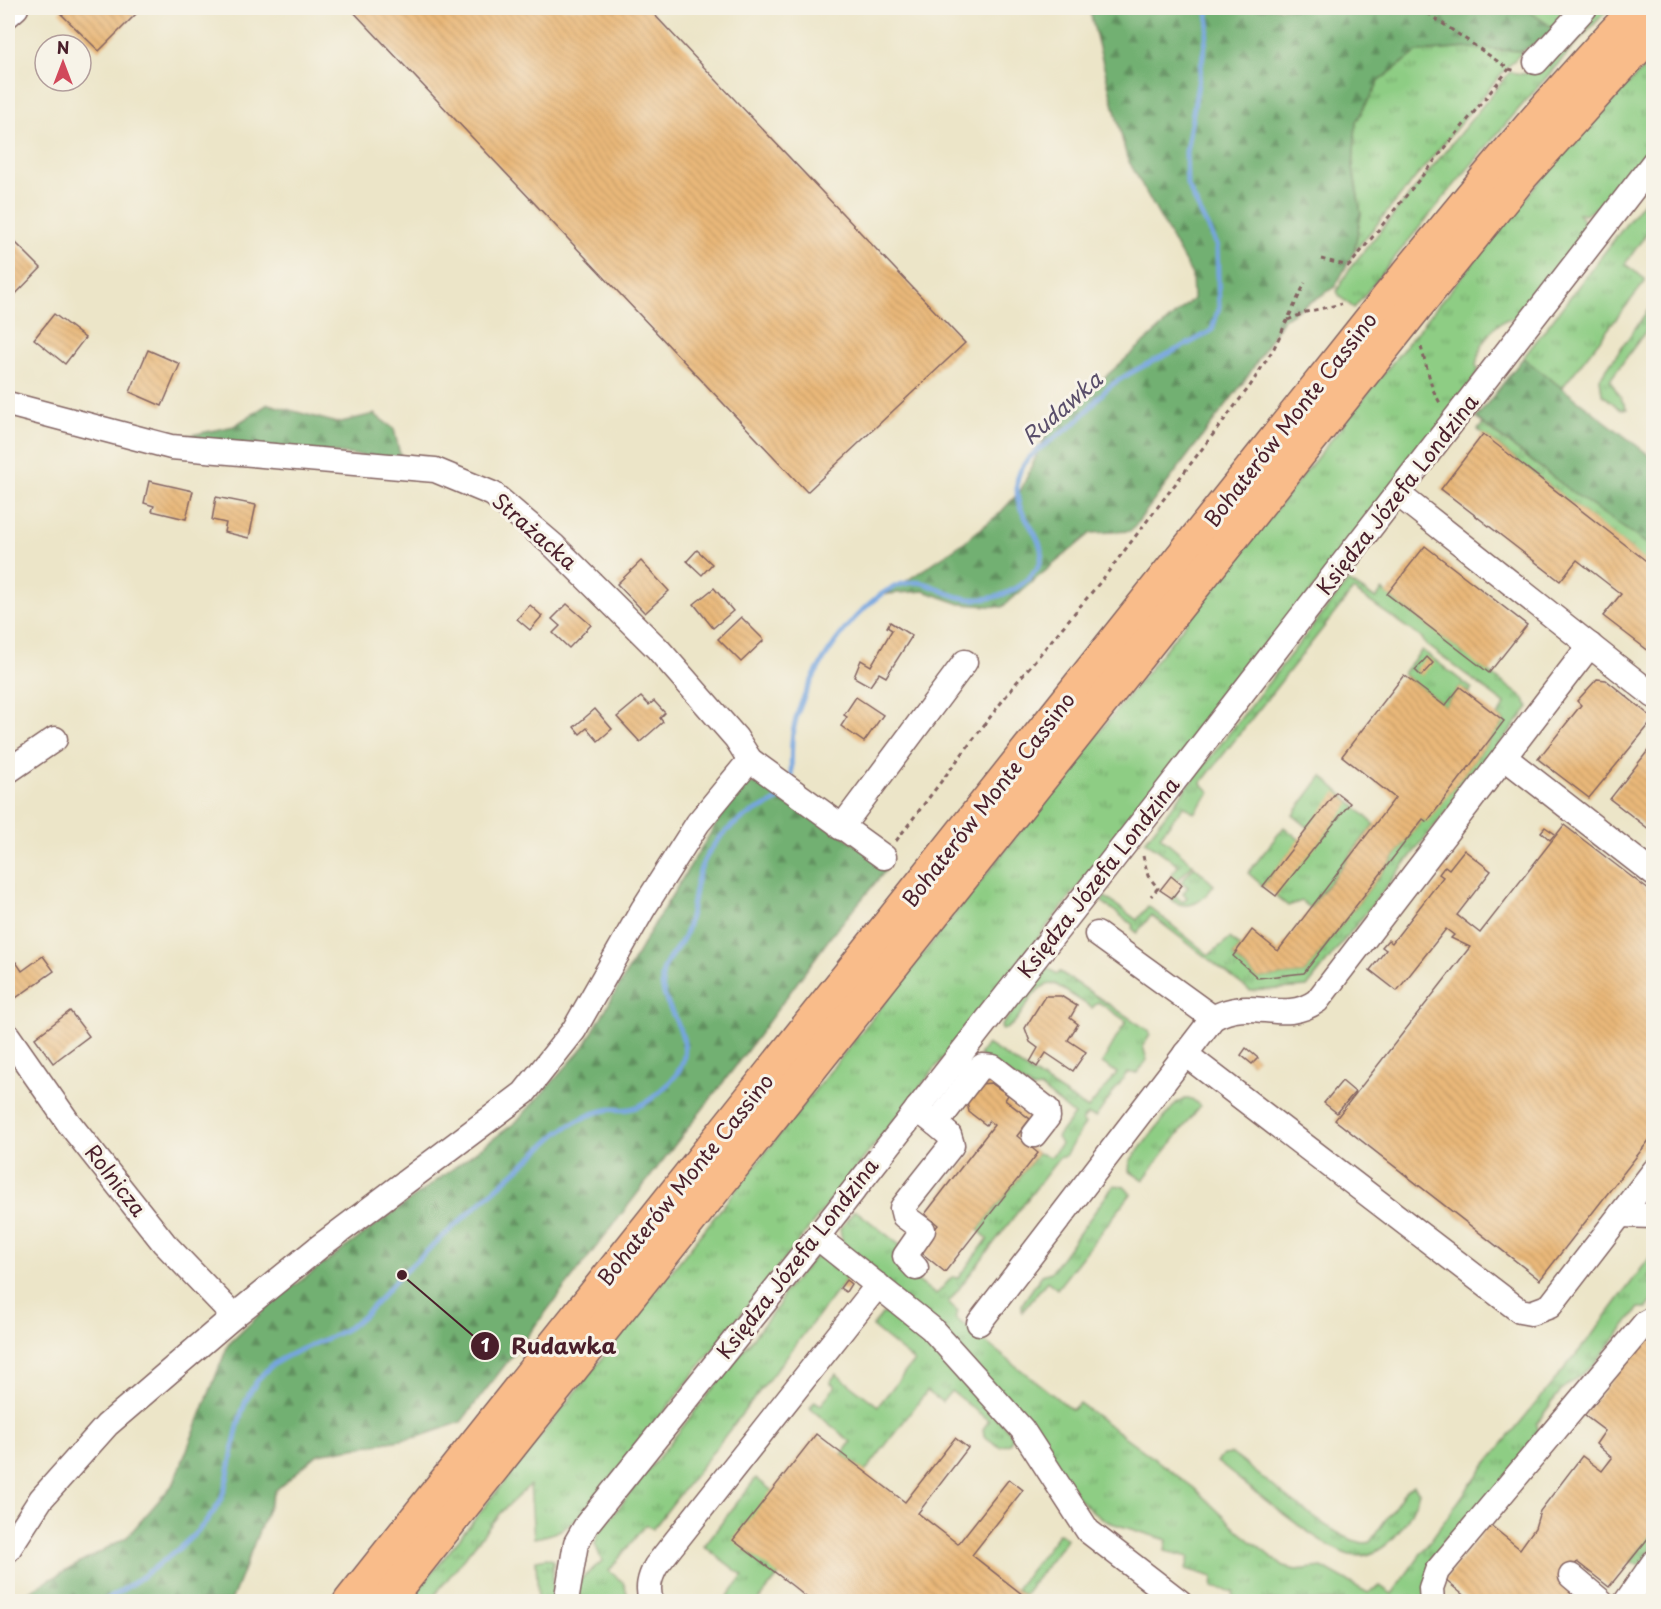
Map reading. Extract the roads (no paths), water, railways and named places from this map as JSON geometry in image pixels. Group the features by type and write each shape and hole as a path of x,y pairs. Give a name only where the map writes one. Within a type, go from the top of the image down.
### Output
{"highway":[{"name":"Bohaterów Monte Cassino","path":"350,1602 1388,298 1584,63 1638,8"},
{"name":"Bohaterów Monte Cassino","path":"386,1602 1409,315 1523,174 1653,29"}],"street":[{"path":"8,15 16,8"},
{"path":"1536,62 1585,8"},
{"name":"Księdza Józefa Londzina","path":"566,1602 576,1543 587,1524 817,1237 1398,495 1653,162"},
{"name":"Strażacka","path":"8,404 171,447 435,470 493,494 554,546 658,650 736,738 750,760 884,857"},
{"path":"1398,495 1653,696"},
{"path":"978,1323 1213,1018 1229,1009 1293,1012 1306,1009 1317,1001 1590,645"},
{"path":"841,828 965,662"},
{"path":"8,771 55,739"},
{"path":"1504,757 1653,874"},
{"path":"8,1550 41,1499 107,1425 234,1316 319,1247 524,1093 574,1030 643,909 698,823 750,760"},
{"path":"1097,934 1213,1018"},
{"name":"Rolnicza","path":"8,1036 68,1122 164,1243 234,1316"},
{"path":"1185,1054 1520,1311 1531,1313 1550,1306 1653,1171"},
{"path":"936,1124 978,1069 987,1066 993,1067 1047,1109 1048,1117 1034,1135"},
{"path":"916,1268 905,1259 922,1230 904,1216 902,1208 952,1145 950,1135 917,1109"},
{"path":"1620,1215 1653,1216"},
{"path":"817,1237 931,1328 1022,1429 1088,1531 1180,1602"},
{"path":"651,1602 648,1592 650,1579 656,1566 878,1285"},
{"path":"1432,1602 1431,1588 1437,1571 1644,1323 1653,1318"},
{"path":"1626,1602 1653,1562"},
{"path":"1571,1576 1602,1602"}],"waterway":[{"name":"Rudawka","path":"791,781 792,740 799,708 821,664 853,620 871,602 890,589 908,583 925,584 961,598 985,599 1007,593 1028,579 1036,570 1042,554 1038,539 1018,501 1018,476 1023,466 1038,450 1075,423 1113,384 1212,330 1219,307 1217,247 1187,184 1186,152 1209,22 1206,8"},
{"name":"Rudawka","path":"103,1602 171,1555 189,1540 216,1509 227,1479 240,1417 253,1388 271,1366 281,1359 333,1336 363,1317 403,1273 558,1133 594,1113 610,1109 626,1110 640,1106 667,1085 680,1069 684,1054 683,1040 662,986 663,972 688,927 696,884 703,863 716,842 731,827 750,814 777,801 785,794"}],"place":[{"name":"Rudawka","path":"402,1275"}]}
